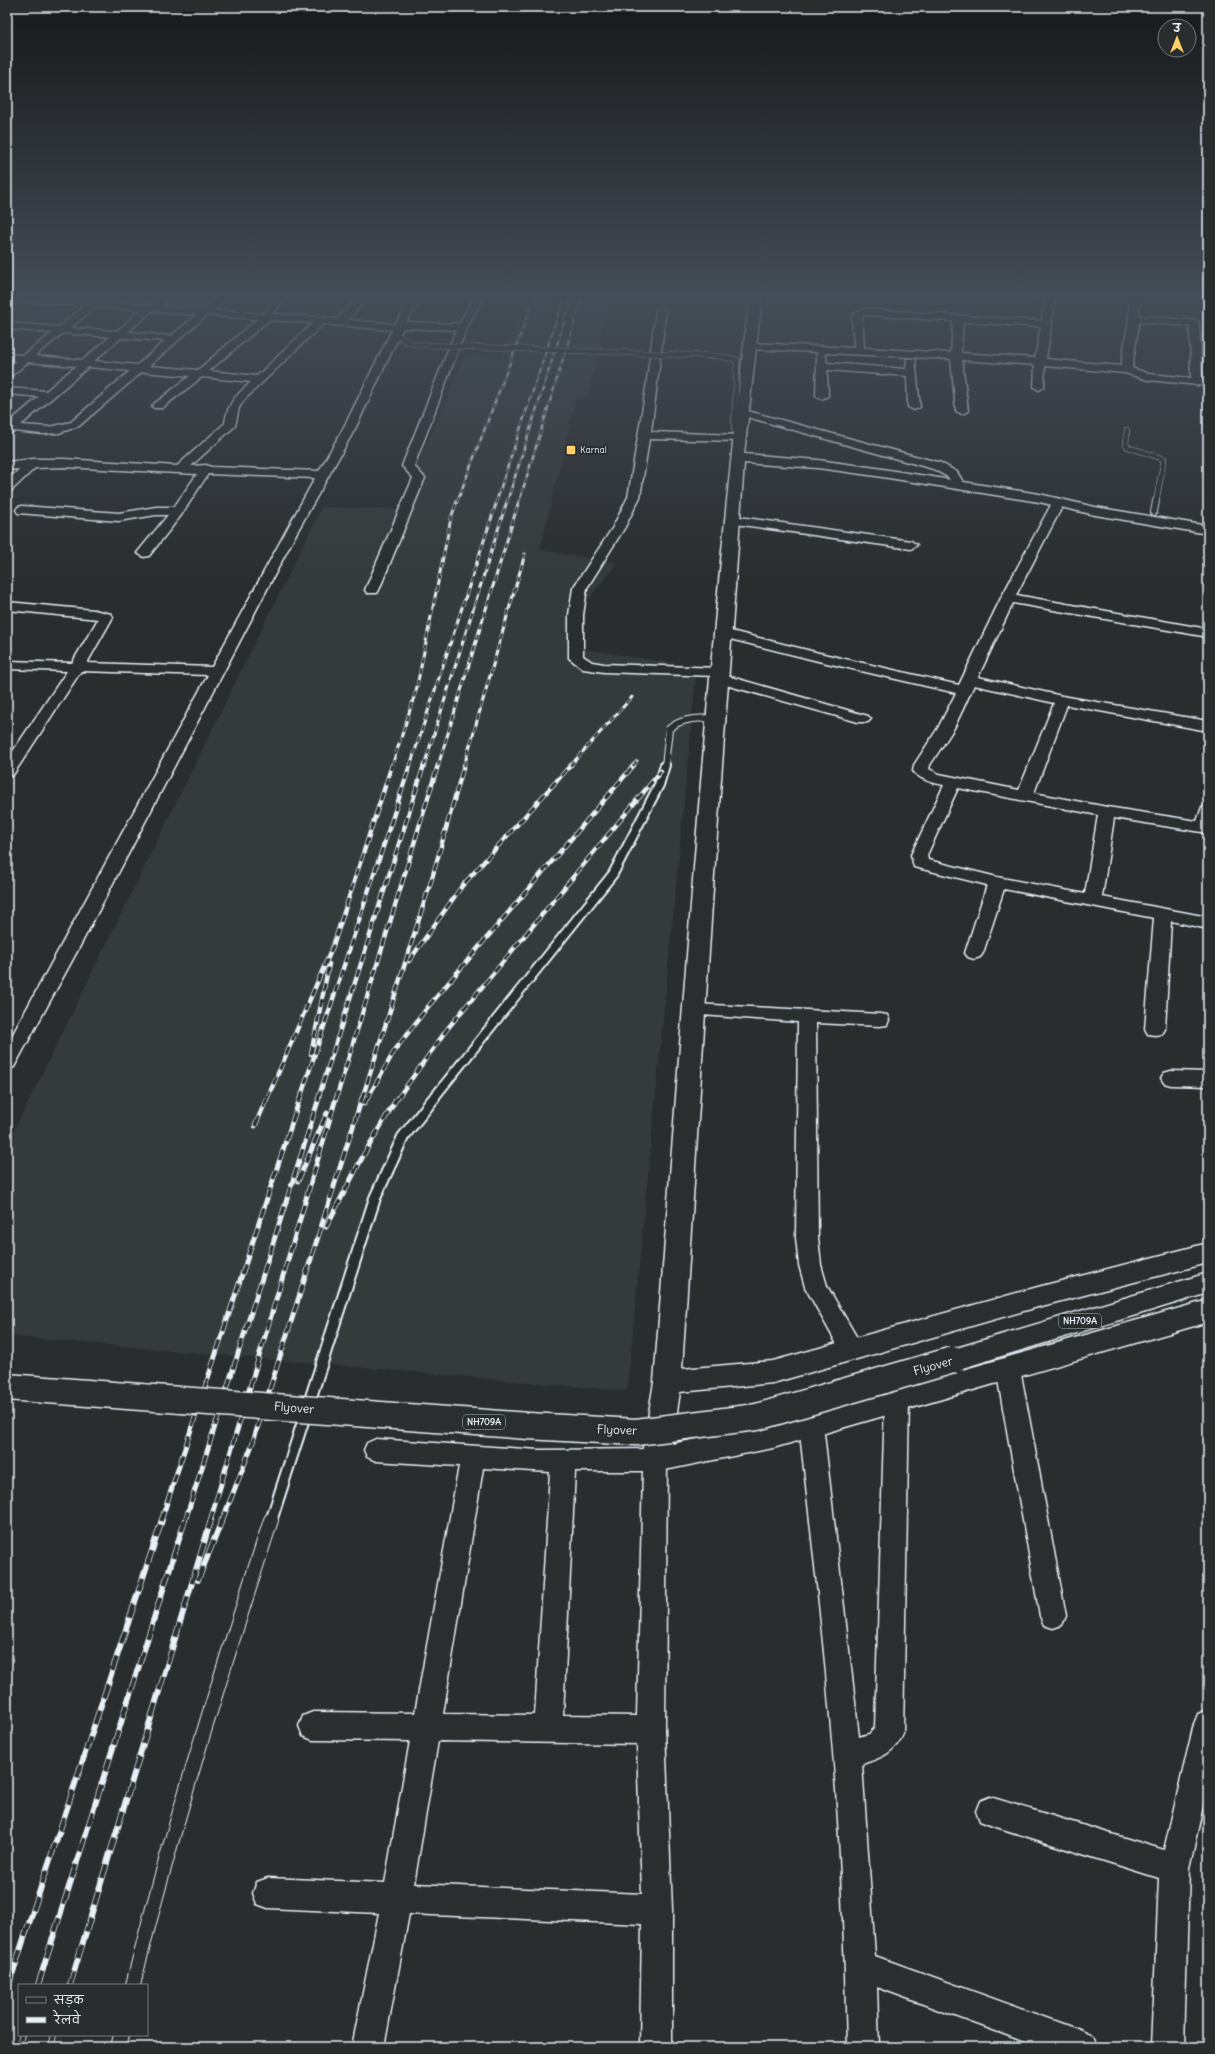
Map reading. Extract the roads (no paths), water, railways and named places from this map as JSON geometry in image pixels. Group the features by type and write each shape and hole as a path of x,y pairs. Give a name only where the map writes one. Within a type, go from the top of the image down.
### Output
{"main road":[{"path":"745,390 737,458 716,718 668,1382 655,1460 773,1436 1208,1311"},
{"path":"737,458 824,464 1039,498 1095,511 1208,530"},
{"path":"1039,498 1079,500 1208,522"},
{"path":"668,1382 773,1372 1038,1297 1208,1252"},
{"name":"Flyover","path":"7,1386 528,1426 636,1432 757,1417 1208,1283"}],"street":[{"path":"8,428 54,390"},
{"path":"8,428 42,430 67,428 75,424 116,390"},
{"path":"158,406 179,390"},
{"path":"181,469 231,424 233,408 249,390"},
{"path":"7,1062 12,1043 71,946 321,475 350,427 368,390"},
{"path":"372,590 419,478 408,466 438,390"},
{"path":"652,390 643,434 634,497 629,509 580,588 576,615 576,658 588,666 604,668 720,675 862,719"},
{"path":"822,390 822,396"},
{"path":"913,390 914,408"},
{"path":"960,390 962,411"},
{"path":"7,392 48,395"},
{"path":"643,434 741,428 936,466 952,475 959,485"},
{"path":"7,466 33,463 82,464 135,468 206,469 321,475"},
{"path":"7,488 33,463"},
{"path":"144,553 178,511 206,469"},
{"path":"1058,503 1008,598 946,728 922,765 922,771 926,775 953,782 1107,812 1205,828 1208,810"},
{"path":"22,510 120,517 156,511 178,511"},
{"path":"732,520 820,531 911,545"},
{"path":"1008,598 1208,633"},
{"path":"7,606 94,614 106,617 77,667 7,772"},
{"path":"723,633 818,657 967,685 1208,726"},
{"path":"7,665 216,671"},
{"path":"1025,795 1062,700"},
{"path":"953,782 919,855 920,863 998,882 1208,923"},
{"path":"1093,901 1107,812"},
{"path":"974,953 998,882"},
{"path":"1155,1029 1163,915"},
{"path":"695,1010 880,1020"},
{"path":"808,1015 807,1238 810,1265 816,1287 852,1350"},
{"path":"1171,1078 1208,1079"},
{"path":"1008,1368 1053,1616"},
{"path":"847,1755 877,1745 889,1734 890,1728 897,1400"},
{"path":"811,1425 836,1635 847,1755 864,2047"},
{"path":"376,1450 473,1457 563,1460 655,1460 651,1730 657,1910 656,2047"},
{"path":"368,2047 397,1898 473,1457"},
{"path":"548,1729 563,1460"},
{"path":"1168,2047 1174,1868 1208,1724"},
{"path":"313,1726 651,1730"},
{"path":"990,1811 1174,1868"},
{"path":"268,1893 657,1910"},
{"path":"860,1966 1082,2047"}],"lane":[{"path":"736,390 734,430 741,428"},
{"path":"1128,430 1126,444 1128,447 1153,454 1164,459 1154,512"},
{"path":"133,1984 152,1910 236,1628 375,1198 390,1163 403,1138 613,874 659,785 665,765 669,729 678,722 716,718"},
{"path":"118,2047 121,2036"}],"railway":[{"path":"457,502 500,390"},
{"path":"496,502 533,390"},
{"path":"507,502 543,390"},
{"path":"519,502 554,390"},
{"path":"392,766 416,691 451,518 457,501"},
{"path":"410,766 497,501"},
{"path":"424,766 507,501"},
{"path":"438,766 519,501"},
{"path":"464,766 525,554"},
{"path":"570,766 632,697"},
{"path":"633,766 637,761"},
{"path":"267,1099 333,946 392,765"},
{"path":"300,1099 410,765"},
{"path":"318,1099 424,765"},
{"path":"336,1099 438,765"},
{"path":"362,1099 432,878 464,765"},
{"path":"409,961 462,886 571,765"},
{"path":"367,1099 395,1050 427,1008 634,765"},
{"path":"397,1099 448,1028 661,771"},
{"path":"311,1054 329,964"},
{"path":"255,1126 267,1098"},
{"path":"161,1521 300,1098"},
{"path":"185,1521 319,1098"},
{"path":"210,1521 336,1098"},
{"path":"222,1521 252,1445 362,1098"},
{"path":"364,1104 367,1098"},
{"path":"326,1227 363,1156 397,1098"},
{"path":"298,1181 327,1113"},
{"path":"7,1990 162,1520"},
{"path":"38,1984 185,1520"},
{"path":"70,1984 211,1520"},
{"path":"198,1580 222,1520"},
{"path":"18,2047 22,2036"},
{"path":"51,2047 54,2036"}],"place":[{"name":"Karnal","path":"571,450"}]}
